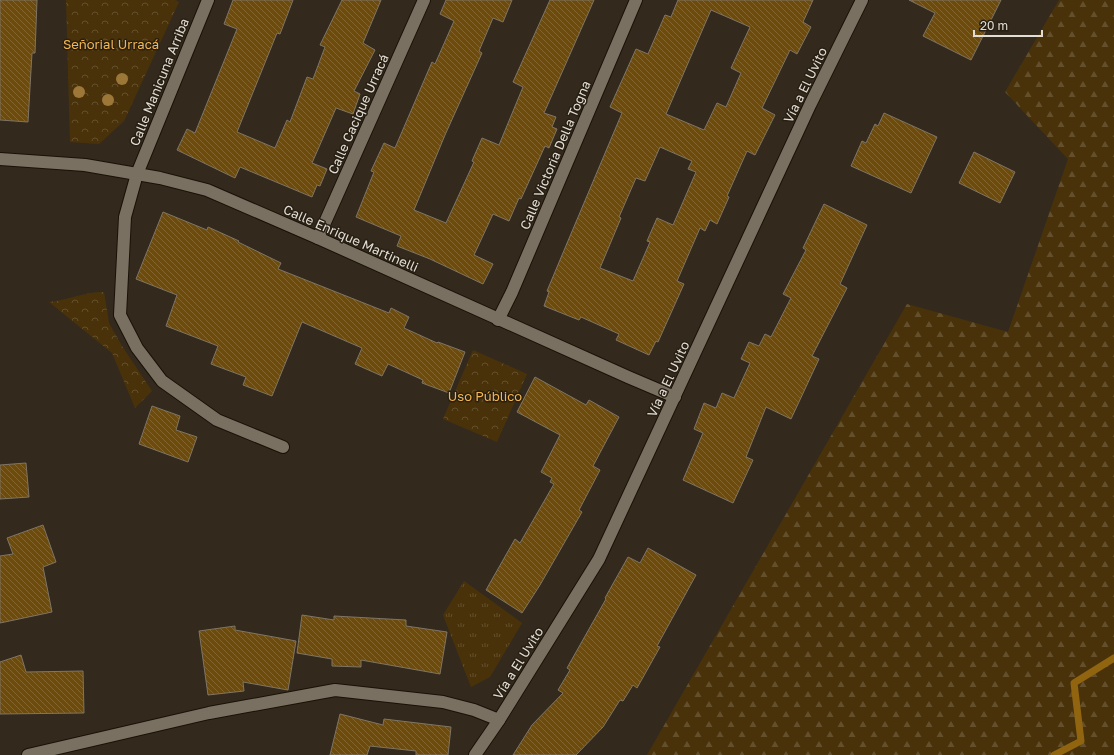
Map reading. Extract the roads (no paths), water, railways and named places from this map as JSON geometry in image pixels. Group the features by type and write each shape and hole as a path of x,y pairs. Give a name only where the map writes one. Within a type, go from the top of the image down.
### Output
{"street":[{"name":"Calle Manicuna Arriba","path":"208,0 137,174 125,217 120,315 137,348 162,381 217,420 283,447"},
{"name":"Calle Cacique Urracá","path":"318,238 424,0"},
{"name":"Calle Victoria Della Togna","path":"498,320 512,292 636,0"},
{"name":"Vía a El Uvito","path":"475,755 499,720 599,559 810,105 862,0"},
{"name":"Calle Enrique Martinelli","path":"0,159 85,165 160,178 207,190 675,397"},
{"path":"28,755 209,713 335,690 443,702 474,710 499,720"}],"waterway":[{"path":"1054,755 1081,741 1074,683 1114,658"}],"park label":[{"name":"Señorial Urracá","path":"111,44"},
{"name":"Uso Público","path":"485,396"}]}
